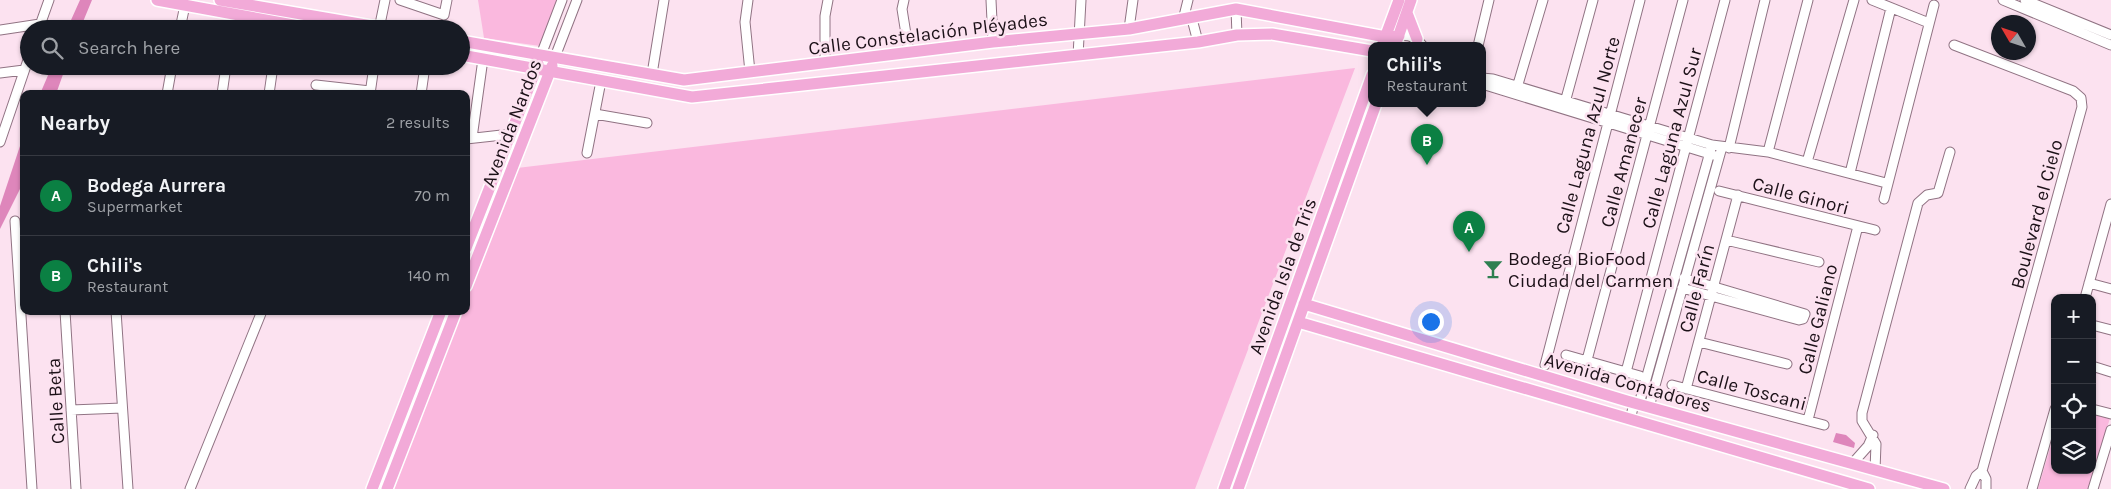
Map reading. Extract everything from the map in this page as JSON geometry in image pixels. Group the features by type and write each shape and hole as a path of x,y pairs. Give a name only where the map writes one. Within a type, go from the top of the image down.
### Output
{"main road":[{"path":"157,0 257,20"},
{"path":"220,0 278,5 346,20"},
{"path":"1384,42 1399,0"},
{"path":"1397,41 1411,0"},
{"name":"Calle Constelación Pléyades","path":"470,43 684,80 993,42 1129,29 1236,9 1384,42 1397,41"},
{"path":"1407,12 1420,42"},
{"name":"Calle Constelación Pléyades","path":"470,57 692,97 1078,56 1198,42 1238,35 1272,34 1368,50"},
{"name":"Avenida Nardos","path":"470,238 541,55"},
{"name":"Avenida Nardos","path":"470,276 555,57"},
{"name":"Avenida Isla de Tris","path":"1224,489 1368,86"},
{"name":"Avenida Isla de Tris","path":"1238,489 1375,107"},
{"name":"Avenida Contadores","path":"1304,304 1644,406 1944,489"},
{"path":"372,489 440,315"},
{"path":"387,489 454,315"},
{"name":"Avenida Contadores","path":"1298,322 1869,489"}],"street":[{"path":"42,20 49,0"},
{"path":"384,20 385,0"},
{"path":"400,0 444,16 447,0"},
{"name":"Avenida Nardos","path":"541,55 562,0"},
{"name":"Avenida Nardos","path":"555,57 576,0"},
{"path":"652,74 664,0"},
{"path":"748,0 745,22 750,72"},
{"path":"825,62 825,16 828,0"},
{"path":"904,0 902,9 910,53"},
{"path":"991,0 993,42"},
{"path":"1078,56 1081,0"},
{"path":"1129,29 1133,0"},
{"path":"1188,0 1188,19 1198,42"},
{"path":"1479,42 1490,0"},
{"path":"1517,90 1543,0"},
{"path":"1564,106 1593,0"},
{"name":"Calle Laguna Azul Norte","path":"1545,365 1607,120 1640,0"},
{"name":"Calle Amanecer","path":"1587,360 1683,0"},
{"name":"Calle Laguna Azul Sur","path":"1626,372 1725,0"},
{"path":"1644,406 1668,302 1687,253 1765,0"},
{"path":"1768,152 1808,0"},
{"path":"1807,162 1854,0"},
{"path":"1872,0 1929,24"},
{"path":"2003,0 2111,45"},
{"path":"2024,0 2111,35"},
{"path":"182,20 185,5"},
{"path":"1884,199 1886,183 1934,5"},
{"path":"1850,173 1891,8"},
{"path":"1236,9 1238,35"},
{"path":"233,20 234,14"},
{"path":"0,30 20,28"},
{"path":"1397,41 1407,35 1418,42"},
{"name":"Boulevard el Cielo","path":"1954,45 2073,91 2081,98 2082,107 1982,471 1976,476 1970,489"},
{"path":"470,133 483,59"},
{"path":"0,73 20,70"},
{"path":"0,142 4,116 22,75"},
{"path":"167,90 170,75"},
{"path":"223,90 225,75"},
{"path":"270,90 272,75"},
{"path":"370,90 373,75"},
{"path":"422,90 424,75"},
{"path":"1486,78 1493,79 1517,90 1607,120 1648,131 1688,138 1718,150"},
{"path":"682,95 684,80"},
{"path":"587,153 601,81"},
{"path":"316,85 355,90"},
{"path":"1486,85 1517,90"},
{"path":"595,114 647,123"},
{"path":"1648,131 1686,147 1768,152 1886,183"},
{"path":"470,139 511,134"},
{"path":"1875,470 1876,444 1862,421 1862,413 1918,203 1927,195 1938,194 1950,152"},
{"name":"Calle Ginori","path":"1719,191 1875,230"},
{"name":"Calle Farín","path":"1686,389 1738,195"},
{"path":"2086,294 2111,204"},
{"path":"14,221 20,291"},
{"name":"Calle Galiano","path":"1808,420 1858,226"},
{"path":"1726,240 1819,262"},
{"path":"2101,240 2111,243"},
{"path":"1644,406 1678,304 1687,253"},
{"path":"1682,288 1759,304 1713,286 1684,278"},
{"path":"2089,283 2111,289"},
{"path":"1668,302 1678,304"},
{"path":"22,315 32,489"},
{"name":"Calle Beta","path":"65,315 76,489"},
{"path":"116,315 128,489"},
{"path":"190,489 260,315"},
{"path":"2096,326 2111,330"},
{"path":"1699,342 1788,364"},
{"path":"1566,354 1640,376"},
{"path":"2096,367 2111,372"},
{"name":"Calle Toscani","path":"1672,385 1824,425"},
{"path":"1630,419 1633,408 1644,406"},
{"path":"71,410 122,408"},
{"path":"2096,410 2111,414"},
{"path":"2032,489 2051,423"},
{"path":"2095,489 2108,454 2111,430"},
{"path":"1852,464 1868,446 1872,435"},
{"name":"Boulevard el Cielo","path":"1982,471 1986,479 1986,489"}],"shaded area":[{"path":"80,0 92,0 84,20 71,20"},
{"path":"478,0 557,0 540,46 484,38"},
{"path":"1355,68 1195,489 394,489 460,315 470,315 470,291 517,168"},
{"path":"48,75 63,75 57,90 42,90"},
{"path":"20,146 20,189 0,229 0,206"},
{"path":"2096,413 2110,418 2096,465"},
{"path":"1836,433 1846,435 1855,443 1854,448 1833,442"},
{"path":"2051,445 2051,474 2093,474 2089,489 2038,489"}],"place":[{"name":"Chili's","path":"1427,165"},
{"name":"Bodega Aurrera","path":"1469,252"},
{"name":"Bodega BioFood Ciudad del Carmen","path":"1493,269"}]}
